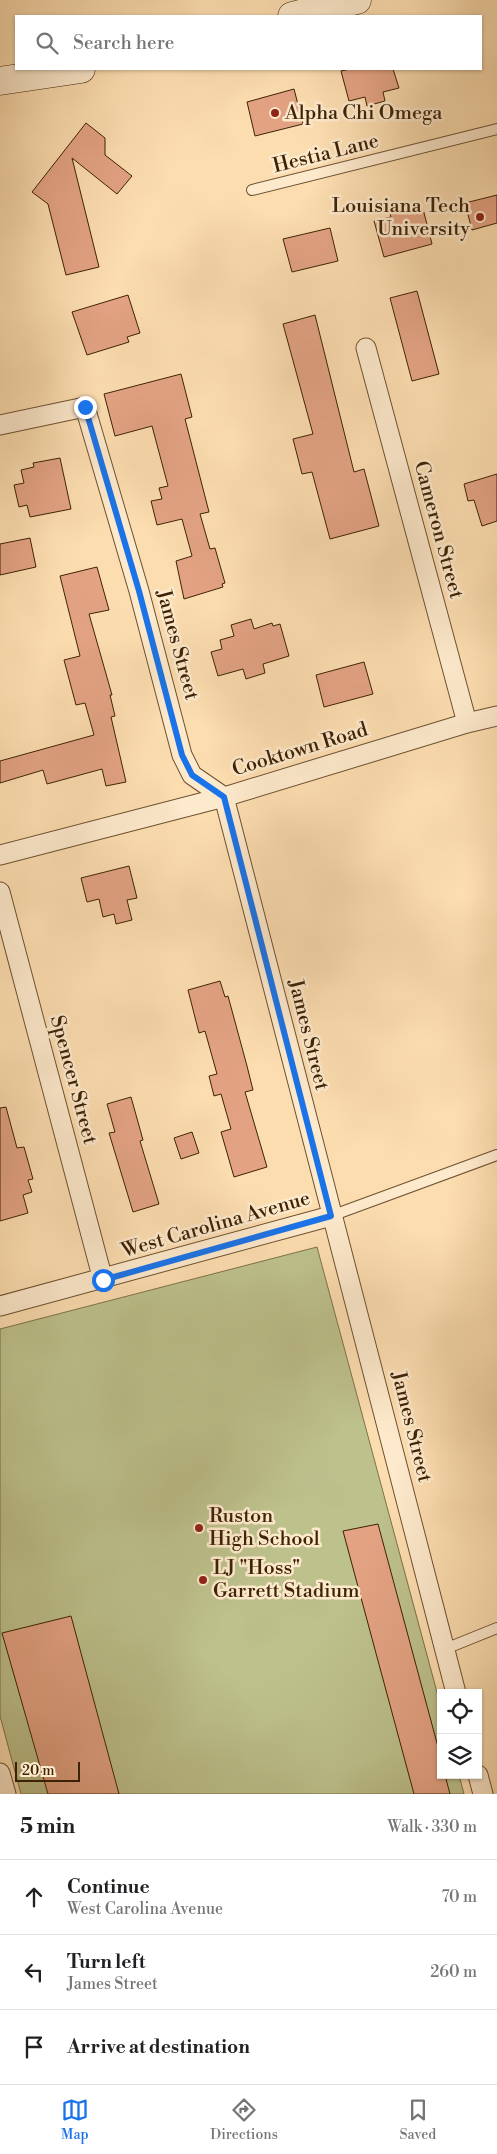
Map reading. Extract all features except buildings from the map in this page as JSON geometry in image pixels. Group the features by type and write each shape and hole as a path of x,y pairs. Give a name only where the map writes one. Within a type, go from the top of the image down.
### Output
{"main road":[{"path":"296,15 357,0"},
{"path":"0,81 75,70"}],"street":[{"name":"Cameron Street","path":"366,348 467,723"},
{"name":"James Street","path":"0,425 85,407 139,591 182,755 192,775 224,797 455,1689"},
{"name":"Cooktown Road","path":"0,855 224,797 467,723 497,716"},
{"name":"Spencer Street","path":"0,892 103,1280"},
{"name":"West Carolina Avenue","path":"0,1306 103,1280 331,1216"},
{"path":"479,1779 482,1794"}],"lane":[{"name":"Hestia Lane","path":"252,190 497,129"},
{"name":"West Carolina Avenue","path":"331,1216 497,1155"},
{"path":"445,1649 497,1628"}],"green space":[{"name":"LJ \"Hoss\" Garrett Stadium","path":"317,1247 437,1692 437,1779 460,1779 464,1794 21,1794 0,1716 0,1329"}],"place":[{"name":"Alpha Chi Omega","path":"275,113"},
{"name":"Louisiana Tech University","path":"480,217"},
{"name":"Ruston High School","path":"199,1528"},
{"name":"LJ \"Hoss\" Garrett Stadium","path":"203,1580"}],"route":[{"path":"85,407 139,591 182,755 192,775 224,797 331,1216 103,1280"}]}
